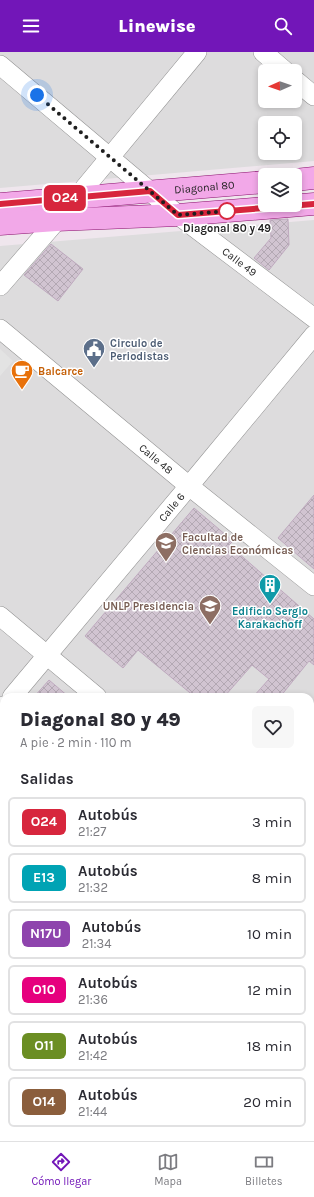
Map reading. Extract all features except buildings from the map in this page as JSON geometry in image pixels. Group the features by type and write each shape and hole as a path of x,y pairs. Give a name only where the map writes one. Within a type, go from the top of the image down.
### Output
{"main road":[{"path":"302,179 314,178"},
{"name":"Diagonal 80","path":"0,204 258,183"},
{"path":"0,224 178,215 314,204"}],"street":[{"path":"0,286 77,197 197,52"},
{"path":"263,52 277,64"},
{"name":"Calle 49","path":"0,64 178,215 314,318"},
{"path":"302,86 314,96"},
{"name":"Calle 48","path":"0,329 189,486 314,586"},
{"name":"Calle 6","path":"15,693 314,335"},
{"path":"0,616 92,693"}],"shaded area":[{"path":"0,52 314,52 314,161 0,188"},
{"path":"314,220 314,693 0,693 0,246"},
{"path":"0,349 13,361 0,376"}],"bus line":[{"name":"O24","path":"0,204 150,191 178,215 314,204"}],"place":[{"name":"Diagonal 80 y 49","path":"227,211"},
{"name":"Circulo de Periodistas","path":"94,368"},
{"name":"Balcarce","path":"22,390"},
{"name":"Facultad de Ciencias Económicas","path":"166,562"},
{"name":"Edificio Sergio Karakachoff","path":"270,604"},
{"name":"UNLP Presidencia","path":"210,626"}],"route":[{"path":"37,95 178,215 227,211"}]}
